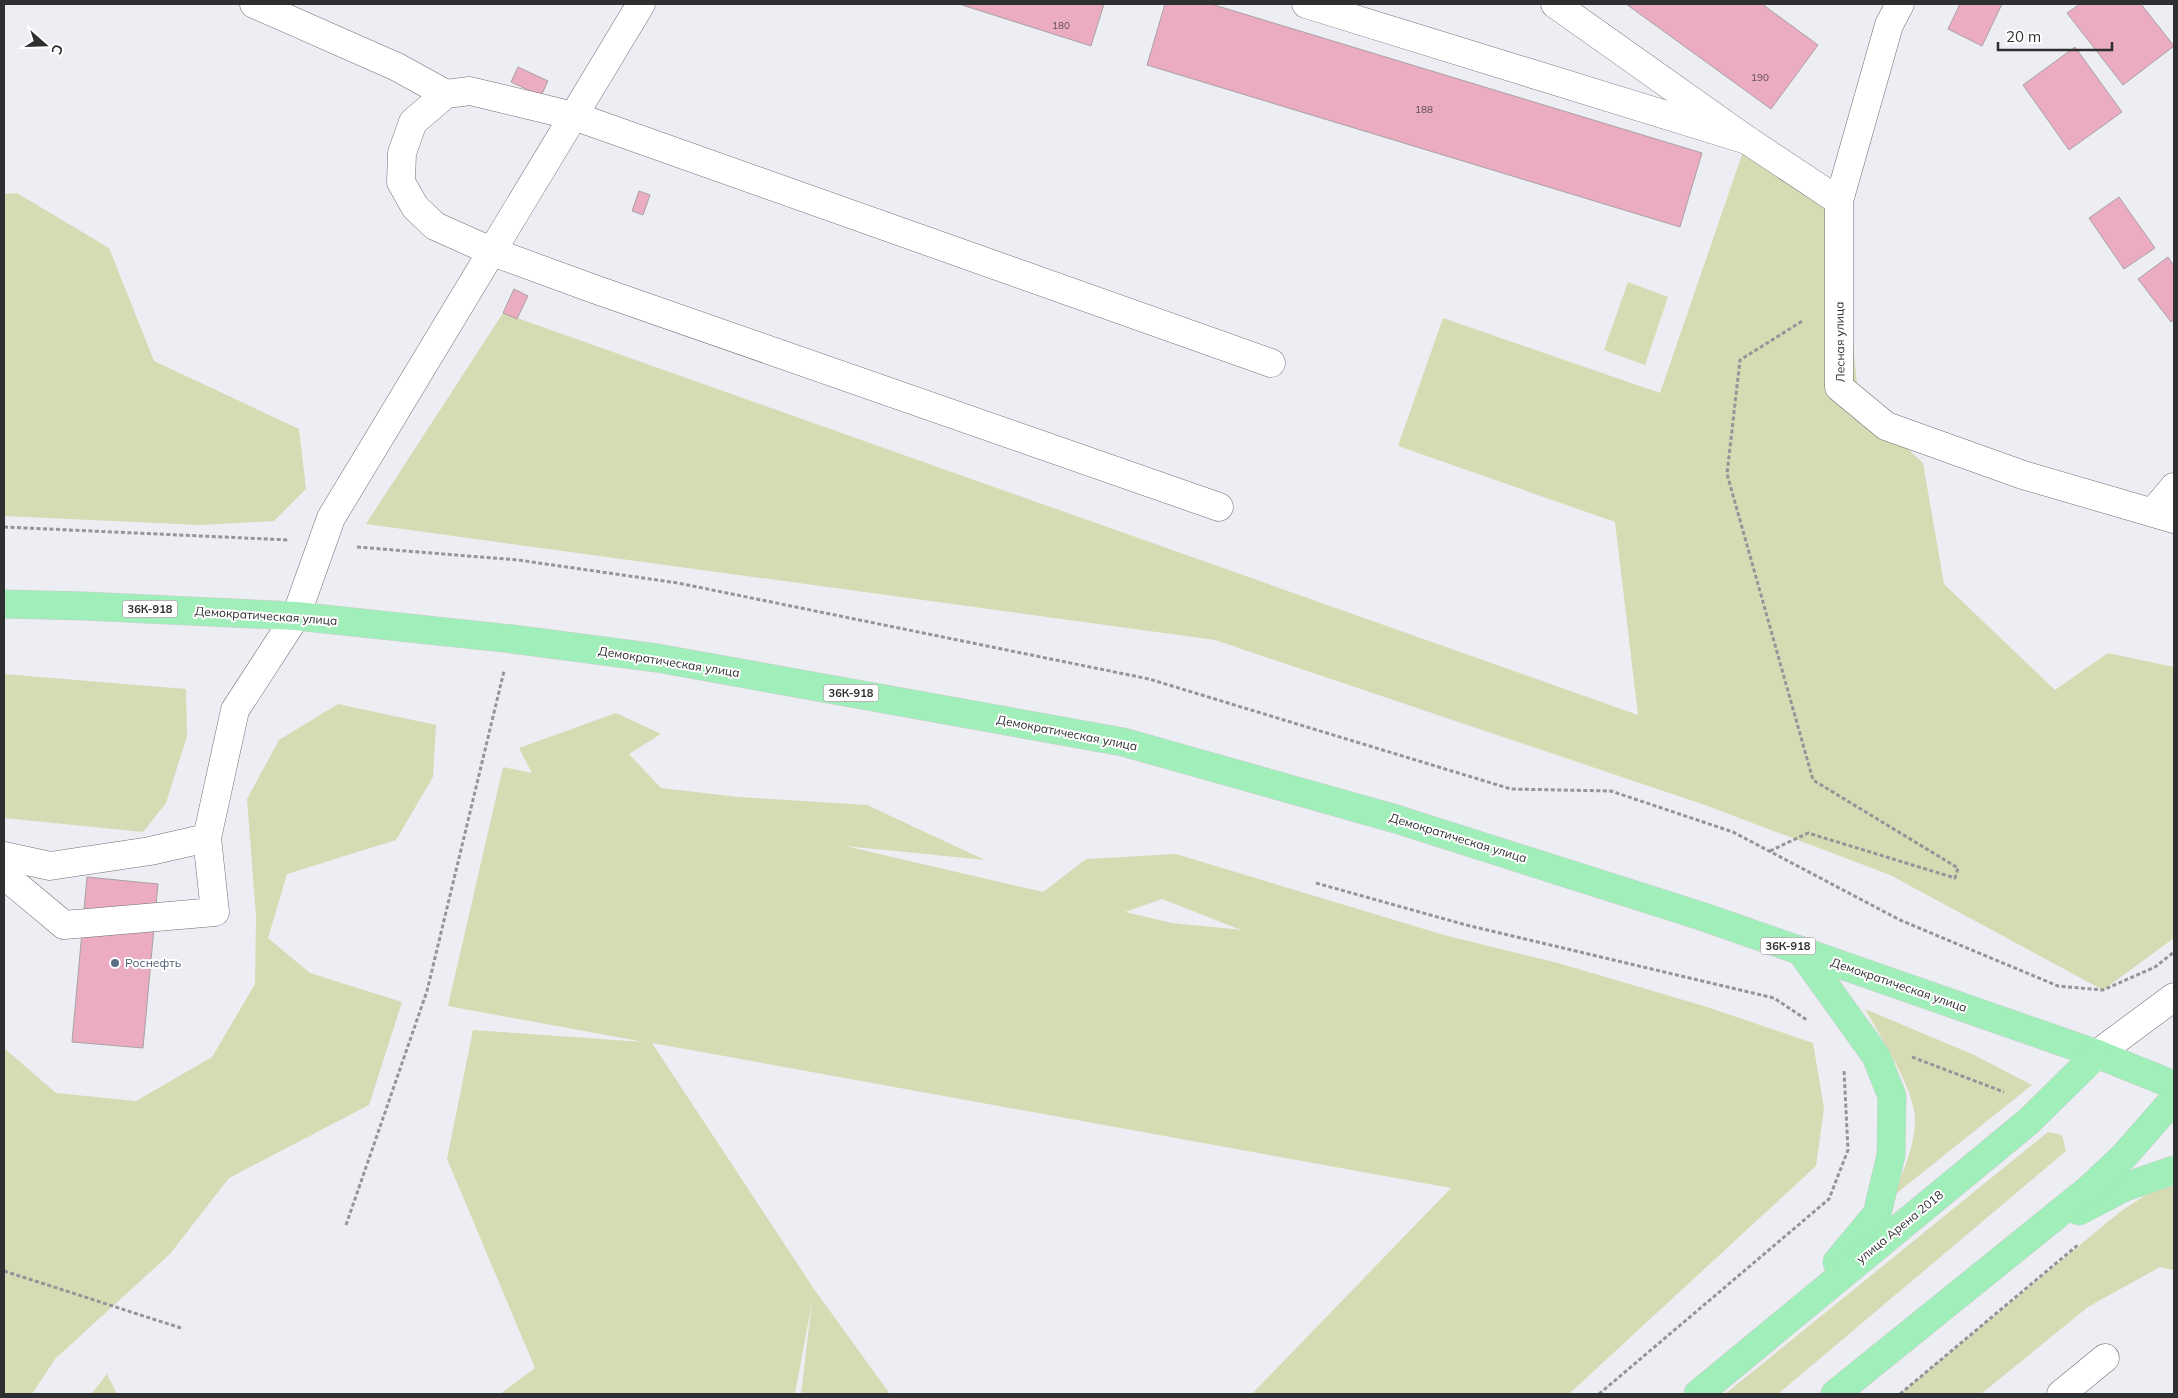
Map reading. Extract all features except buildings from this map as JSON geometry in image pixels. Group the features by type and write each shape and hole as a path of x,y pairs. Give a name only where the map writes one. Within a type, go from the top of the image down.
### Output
{"main road":[{"name":"Демократическая улица","path":"4,604 296,616 512,639 657,658 1123,742 1396,819 1800,950 2097,1054 2174,1085"},
{"path":"1796,1312 1877,1214 1892,1155 1892,1096 1876,1056 1800,950"},
{"name":"улица Арена 2018","path":"1698,1394 2029,1120 2097,1054"},
{"path":"1835,1394 2089,1189 2124,1156 2174,1099"},
{"path":"2039,1230 2125,1187 2174,1170"}],"street":[{"path":"254,4 397,67 446,94"},
{"path":"4,875 64,925 215,912 207,838 235,710 296,616 331,518 641,4"},
{"path":"1306,4 1747,140"},
{"path":"1555,4 1747,140 1839,201"},
{"name":"Лесная улица","path":"1900,4 1889,25 1839,201 1839,387 1886,426 2023,475 2163,515"},
{"path":"1219,507 594,289 493,252 434,226 415,207 401,182 402,153 413,122 446,94 470,91 574,116 1271,363"},
{"path":"2163,515 2174,487"},
{"path":"4,856 50,866 150,851 207,838"},
{"path":"2097,1054 2174,997"},
{"path":"2061,1394 2105,1358"}],"path":[{"path":"1770,851 1808,833 1955,878 1958,868 1812,780 1727,474 1740,360 1839,298"},
{"path":"346,1225 427,991 512,639"},
{"path":"1316,884 1466,925 1774,998 1811,1023"},
{"path":"1909,1056 2004,1092"},
{"path":"1598,1394 1828,1199 1848,1150 1844,1067"},
{"path":"1900,1394 2084,1240"},
{"path":"4,1272 181,1328"}],"green space":[{"path":"1747,140 1839,201 1859,404 1923,463 1944,584 2055,690 2108,653 2174,667 2174,938 2103,990 1890,875 1705,805 1215,640 366,524 503,313 1638,715 1615,522 1398,446 1443,318 1660,393"},
{"path":"17,193 109,248 154,361 299,429 306,489 274,521 200,525 4,516 4,194"},
{"path":"1628,282 1668,297 1645,365 1604,350"},
{"path":"4,674 186,689 187,736 166,803 143,832 4,818"},
{"path":"338,704 436,725 433,777 396,840 287,874 268,938 310,973 402,1002 369,1105 229,1178 170,1254 55,1359 32,1394 4,1394 4,1048 56,1093 136,1101 212,1057 255,984 256,916 247,799 279,740"},
{"path":"616,713 661,734 629,754 661,788 738,797 867,805 985,860 845,846 1043,892 1086,859 1176,854 1444,935 1558,963 1704,1006 1813,1043 1824,1108 1816,1166 1569,1394 1252,1394 1451,1188 652,1043 814,1289 890,1394 801,1394 812,1302 795,1394 500,1394 535,1368 447,1159 473,1030 644,1042 448,1006 503,767 532,773 519,748","holes":["1162,899 1243,930 1172,923 1125,912"]},
{"path":"1865,1009 1972,1054 2032,1085 1892,1197 1904,1170 1913,1140 1914,1108 1904,1079"},
{"path":"2048,1132 2062,1135 2066,1151 1778,1394 1725,1394"},
{"path":"2160,1186 2174,1187 2174,1270 2160,1267 2088,1307 1981,1394 1900,1394 2121,1211"},
{"path":"107,1374 117,1394 91,1394"}],"place":[{"name":"Роснефть","path":"115,963"}]}
